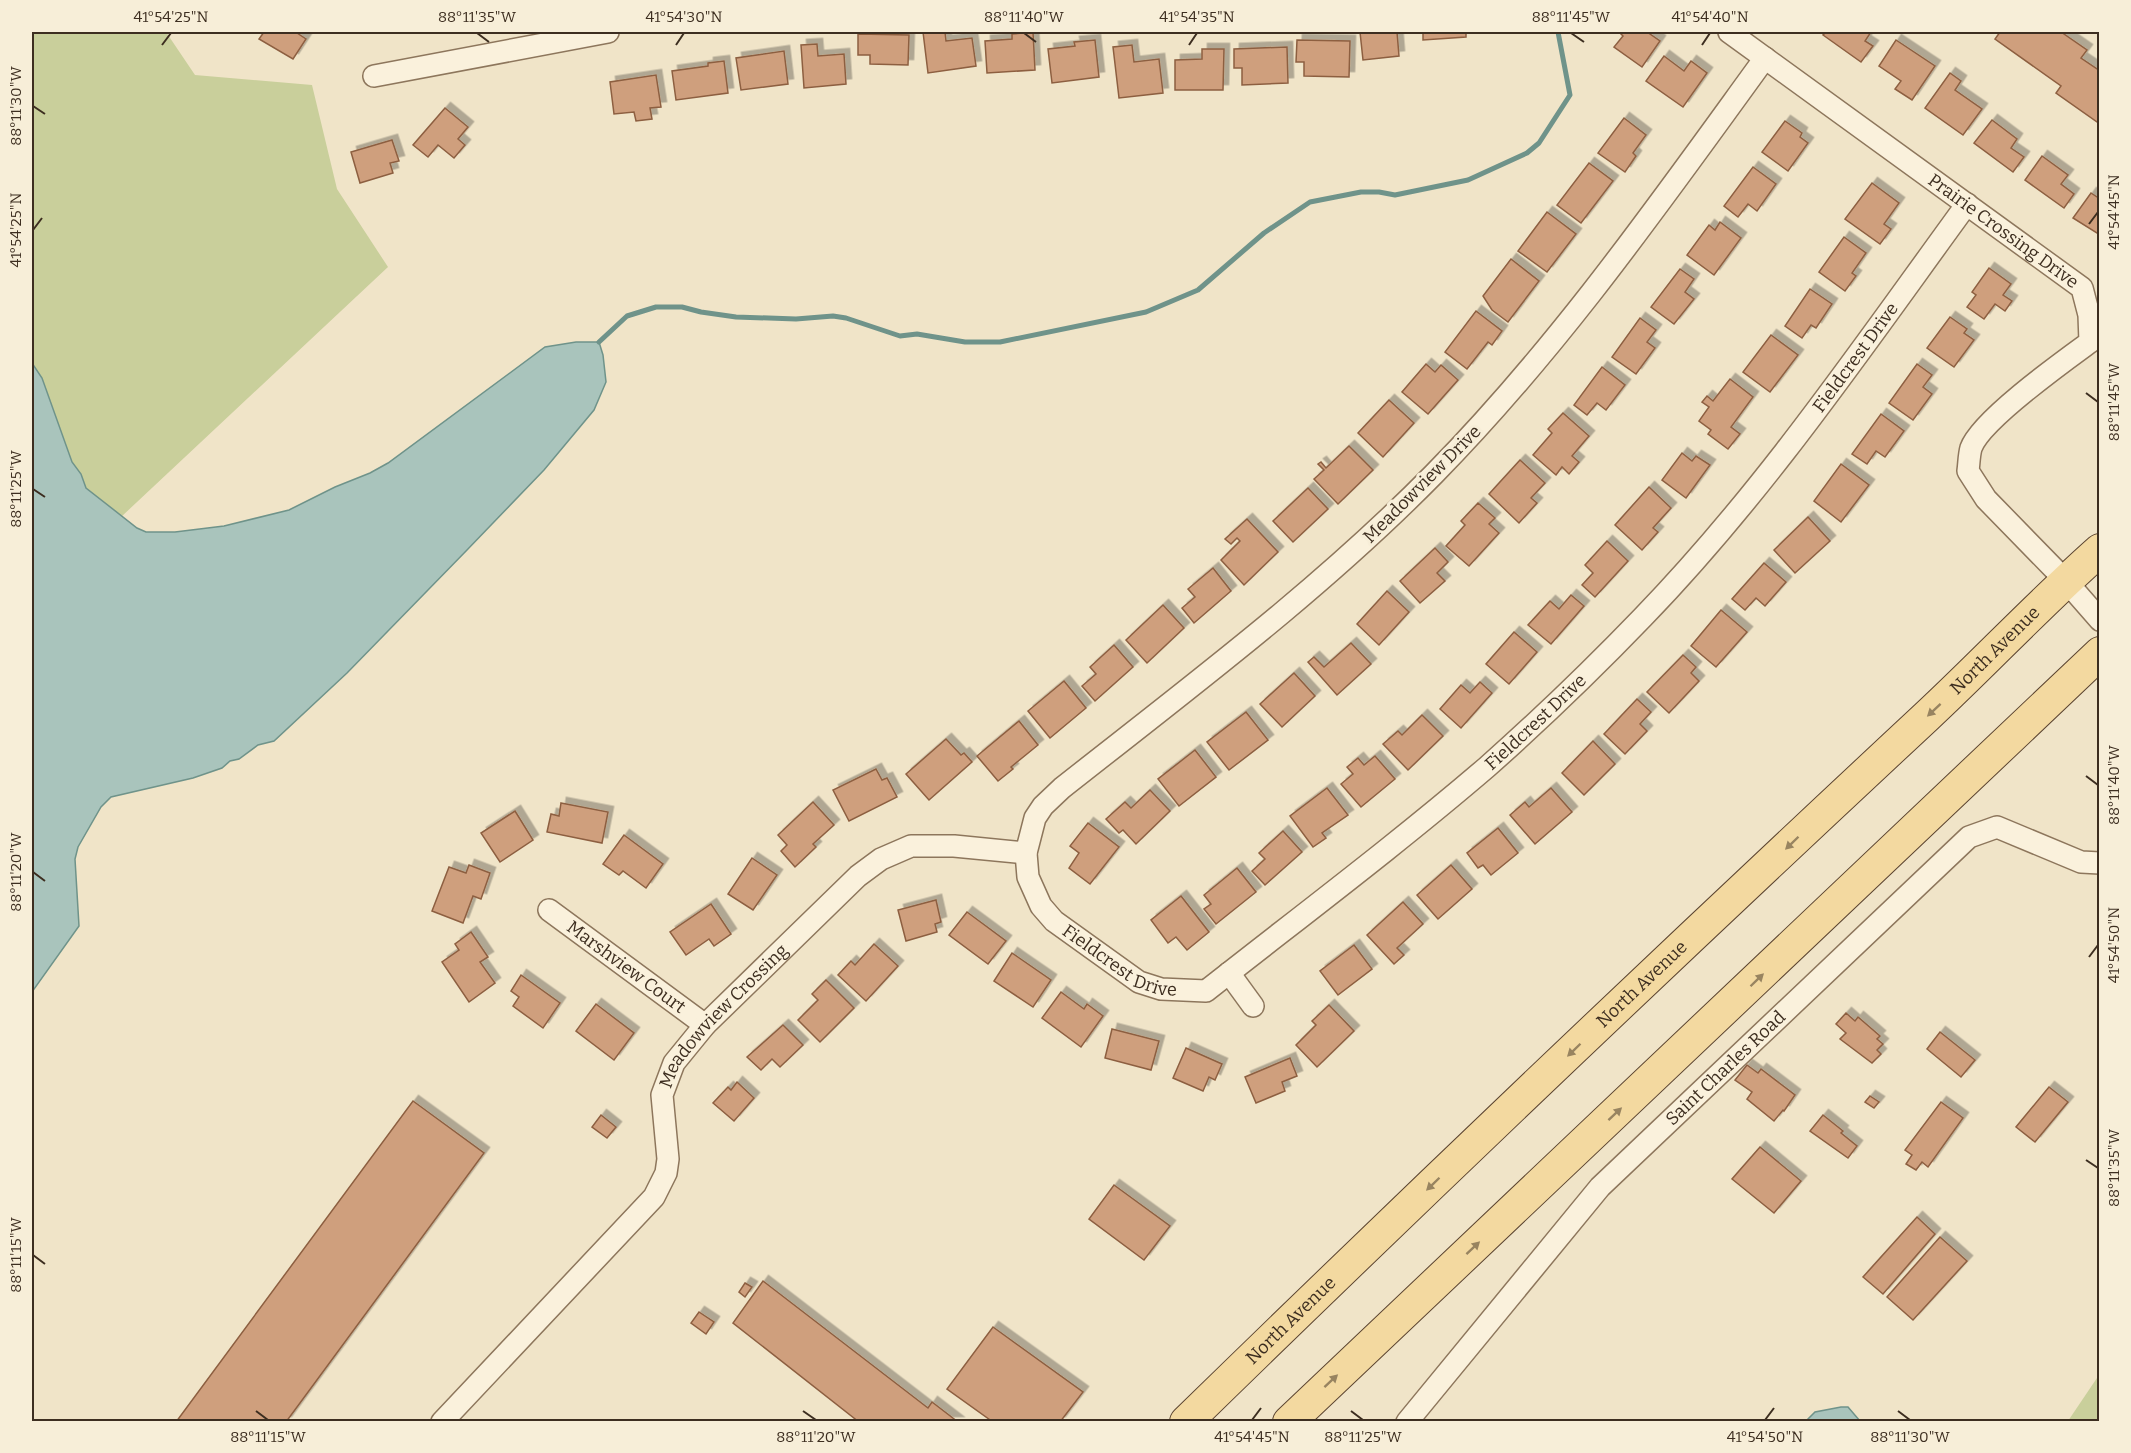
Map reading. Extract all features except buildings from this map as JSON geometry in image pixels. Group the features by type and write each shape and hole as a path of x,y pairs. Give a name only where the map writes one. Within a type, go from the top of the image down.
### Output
{"main road":[{"name":"North Avenue","path":"1186,1422 1323,1288 1954,692 2066,580 2100,550"},
{"path":"1289,1422 2100,653"}],"street":[{"path":"374,76 608,32"},
{"name":"Prairie Crossing Drive","path":"1730,32 2082,288 2095,341 2053,368 1984,427 1971,447 1968,471 1986,499 2066,580 2100,620"},
{"name":"Meadowview Drive","path":"1026,853 1035,818 1042,806 1329,574 1434,474 1499,405 1561,334 1619,259 1765,58"},
{"name":"Fieldcrest Drive","path":"1026,853 1028,877 1041,906 1054,921 1139,982 1161,989 1206,992 1415,827 1487,767 1578,682 1644,616 1747,499 1803,429 1967,204"},
{"name":"Saint Charles Road","path":"1407,1422 1600,1187 1969,837 1997,827 2081,862 2100,863"},
{"name":"Meadowview Crossing","path":"442,1422 654,1197 666,1173 668,1159 662,1095 674,1063 705,1025 858,876 881,859 911,846 954,846 1026,853"},
{"name":"Marshview Court","path":"549,910 705,1025"},
{"path":"1229,973 1253,1006"}],"green space":[{"path":"32,32 166,32 195,75 312,85 337,189 388,267 121,517 86,488 81,474 72,462 42,378 32,363"},
{"path":"2099,1375 2099,1421 2068,1421"}],"water":[{"path":"576,342 599,342 603,355 606,382 594,410 544,470 347,673 274,741 258,745 222,768 193,778 111,797 101,807 78,847 75,859 79,926 32,992 32,363 42,378 72,462 81,474 86,488 137,528 146,532 175,532 224,526 289,510 335,487 370,473 388,463 545,347"},
{"path":"1848,1407 1860,1421 1806,1421 1815,1412"}],"waterway":[{"path":"599,342 627,316 656,307 682,307 736,317 796,319 833,316 846,318 900,336 917,334 965,342 1000,342 1146,312 1198,290 1264,233 1310,202 1361,192 1395,195 1468,180 1527,153 1539,143 1570,95 1558,32"}]}
